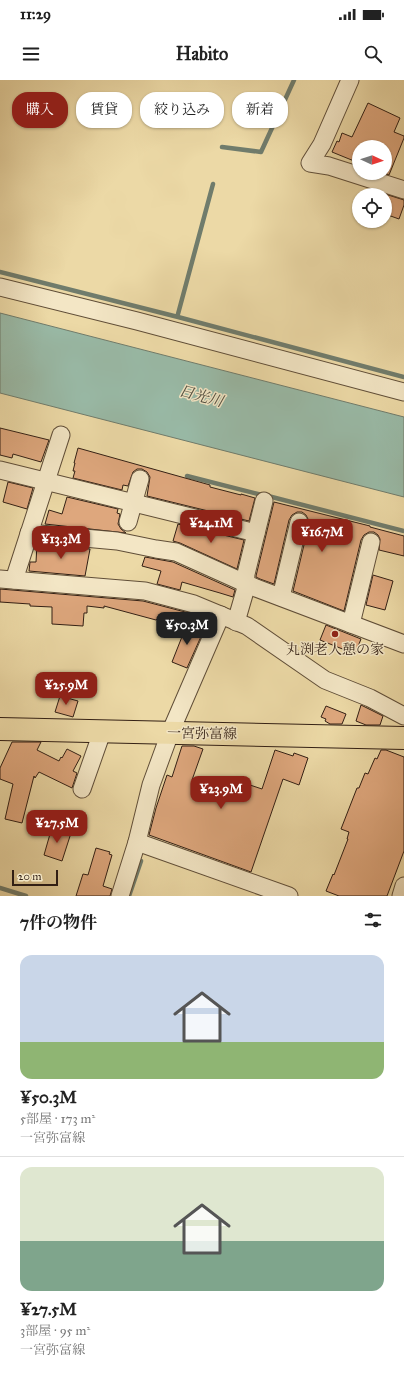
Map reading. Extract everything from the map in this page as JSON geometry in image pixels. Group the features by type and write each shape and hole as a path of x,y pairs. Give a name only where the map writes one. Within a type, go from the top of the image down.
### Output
{"main road":[{"name":"一宮弥富線","path":"0,729 404,738"}],"street":[{"path":"350,80 322,144 310,164 329,166 404,190"},
{"path":"0,287 137,321 404,392"},
{"path":"61,436 29,533 7,580 145,591 194,604 248,626 325,680 370,698 404,716"},
{"path":"0,470 256,533"},
{"path":"128,522 140,479"},
{"path":"120,896 138,842 151,785 170,733 229,618 245,591 245,583 264,501"},
{"path":"281,597 298,522"},
{"path":"29,533 117,541 176,552 245,583 404,644"},
{"path":"351,624 371,542"},
{"path":"82,789 102,732"},
{"path":"138,842 289,896"},
{"path":"400,896 404,886"}],"water":[{"name":"日光川","path":"0,313 404,417 404,497 0,393"}],"building":[{"path":"368,103 400,118 394,132 404,136 404,138 392,168 392,140 352,140 352,160 332,152 337,141 339,142 342,133 352,137"},
{"path":"392,196 404,200 404,205 399,219 392,216"},
{"path":"0,428 49,440 41,462 13,454 12,458 0,455"},
{"path":"78,448 210,485 210,487 255,498 249,521 147,496 150,477 147,472 142,469 137,469 133,472 128,486 123,485 122,490 73,478 75,471 73,471 74,463"},
{"path":"8,482 33,488 27,509 3,502"},
{"path":"67,497 118,509 117,513 120,514 118,524 126,533 45,524 49,510 62,514"},
{"path":"274,502 404,536 404,556 379,550 380,539 374,532 369,532 364,535 361,540 344,611 293,591 309,524 306,515 302,512 297,512 292,515 289,520 274,584 260,579 256,576"},
{"path":"178,524 244,540 237,569 173,541"},
{"path":"37,544 90,549 85,576 29,571 30,562 36,562"},
{"path":"145,557 173,562 235,590 233,597 182,582 180,590 157,584 161,571 142,566"},
{"path":"373,575 393,581 385,610 366,605"},
{"path":"0,589 143,601 189,613 185,626 104,606 104,608 87,606 87,613 84,613 83,626 52,624 52,607 0,602"},
{"path":"187,624 203,632 187,668 172,662"},
{"path":"326,625 361,639 355,654 320,640"},
{"path":"60,696 78,701 73,717 55,712"},
{"path":"361,705 383,716 380,725 366,725 356,721"},
{"path":"326,706 346,714 342,724 330,724 325,721 326,719 321,717"},
{"path":"12,742 41,742 37,750 59,761 67,749 81,756 73,771 77,773 72,788 39,772 35,778 34,776 22,823 5,819 13,784 0,779 0,768"},
{"path":"182,746 194,746 203,749 192,780 203,784 200,794 223,803 232,779 262,789 275,750 293,756 294,753 308,758 299,785 283,779 251,872 149,835 167,775 172,777"},
{"path":"381,750 386,750 404,757 404,851 387,896 339,896 326,891 348,839 349,832 341,829 357,788 359,788 365,773 368,774 375,758 377,759"},
{"path":"52,827 71,833 62,861 44,855"},
{"path":"96,848 110,852 109,854 112,855 103,886 112,889 110,896 76,896 83,874 88,875"}],"waterway":[{"path":"222,147 261,152 294,80"},
{"path":"178,314 213,184"},
{"path":"0,272 178,317 404,377"},
{"path":"187,476 262,495"},
{"path":"268,496 404,531"},
{"path":"129,896 141,861"},
{"path":"0,888 26,896"}],"place":[{"name":"丸渕老人憩の家","path":"335,634"}]}
